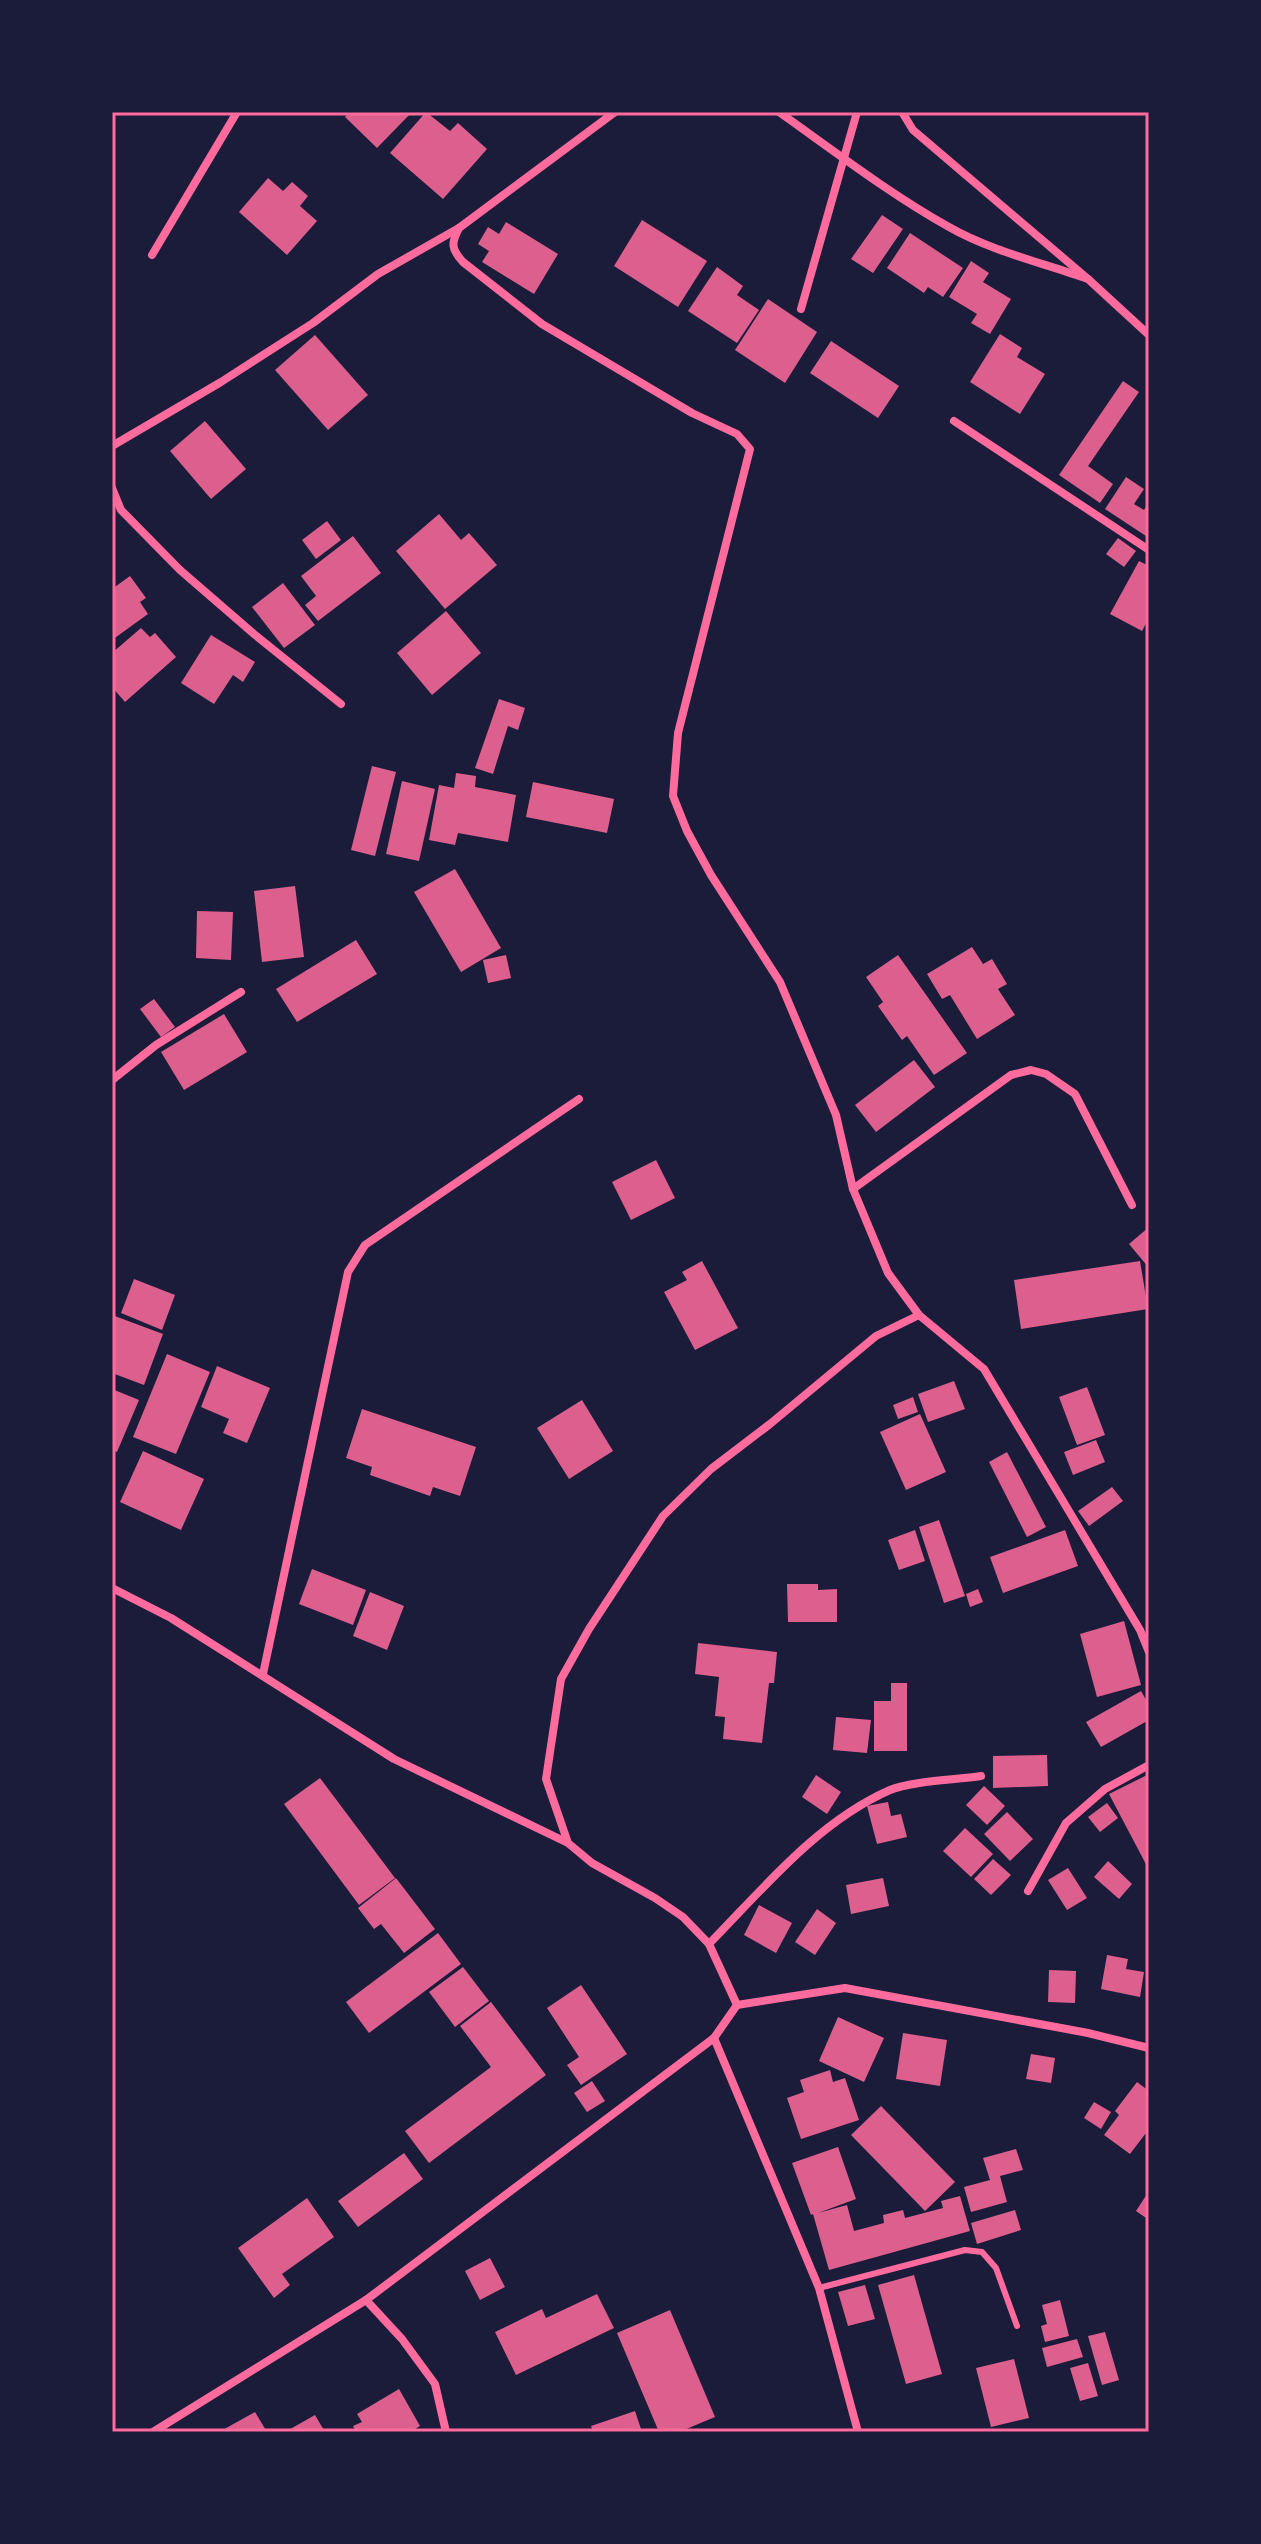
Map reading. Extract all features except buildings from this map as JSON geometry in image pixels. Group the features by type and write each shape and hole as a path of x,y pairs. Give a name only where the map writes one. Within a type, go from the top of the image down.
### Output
{"street":[{"path":"152,255 237,112"},
{"path":"112,446 313,323 378,274 459,228 615,112"},
{"path":"779,112 950,228 1088,279"},
{"path":"801,309 857,112"},
{"path":"902,112 913,130 1149,335"},
{"path":"459,228 453,240 453,252 542,324 692,413 737,434 750,449 678,733 673,796 687,831 711,875 780,982 836,1115 853,1189 888,1273 919,1315 984,1369 1140,1630 1149,1652"},
{"path":"954,421 1149,550"},
{"path":"112,488 121,510 180,570 341,704"},
{"path":"112,1080 156,1045 241,992"},
{"path":"853,1189 1011,1075 1031,1070 1046,1074 1075,1094 1132,1205"},
{"path":"263,1674 348,1272 365,1245 579,1099"},
{"path":"568,1843 546,1779 561,1679 589,1629 655,1528 663,1516 711,1469 876,1336 919,1315"},
{"path":"112,1588 171,1618 394,1759 568,1843 592,1863 655,1898 683,1917 709,1944 737,2005"},
{"path":"1028,1891 1066,1823 1105,1789 1149,1765"},
{"path":"709,1944 786,1866 847,1813 893,1789 981,1776"},
{"path":"153,2432 366,2300 714,2038 737,2005 845,1988 1088,2033 1149,2048"},
{"path":"714,2038 819,2288 858,2432"},
{"path":"366,2300 402,2339 435,2384 446,2432"}],"lane":[{"path":"819,2288 965,2250 982,2252 996,2268 1017,2326"}]}
